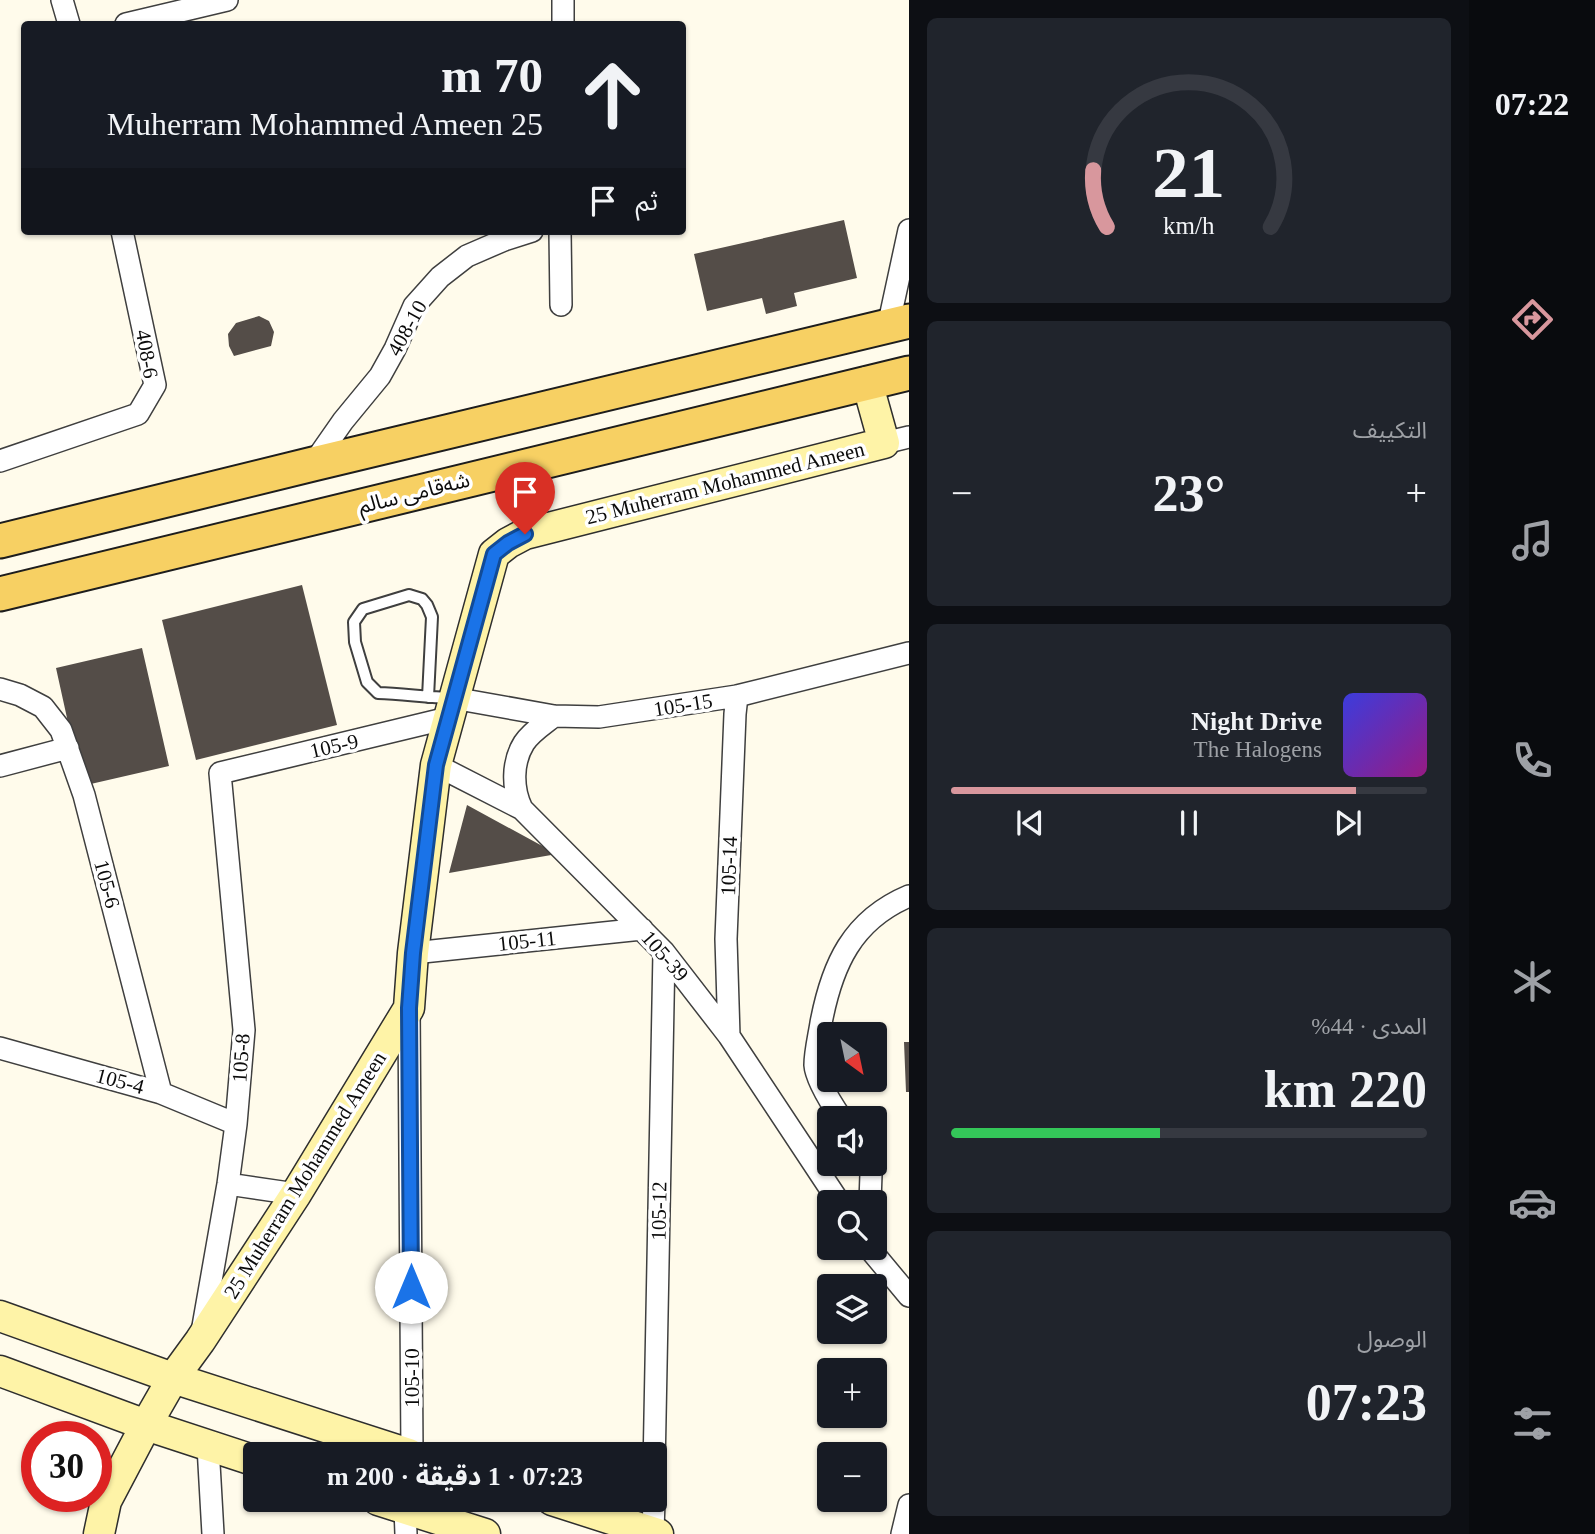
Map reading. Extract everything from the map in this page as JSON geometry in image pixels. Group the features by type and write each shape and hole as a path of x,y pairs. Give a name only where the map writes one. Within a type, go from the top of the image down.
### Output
{"main road":[{"path":"0,541 898,324"},
{"name":"شەقامی سالم","path":"0,594 909,373"}],"street":[{"path":"62,0 68,21"},
{"path":"139,21 227,0"},
{"path":"563,0 563,21"},
{"path":"898,324 909,230"},
{"name":"408-6","path":"0,461 138,414 155,385 127,235"},
{"name":"408-10","path":"313,464 380,376 414,306 440,277 467,256 520,235"},
{"path":"561,235 561,305"},
{"name":"25 Muherram Mohammed Ameen","path":"99,1534 106,1501 173,1378 296,1194 409,1008 413,953 443,704 494,554 525,534 897,440 867,382"},
{"name":"105-15","path":"443,704 599,718 737,696 909,653"},
{"name":"105-6","path":"10,692 43,707 61,730 68,748 84,795 161,1093"},
{"name":"105-14","path":"729,1036 726,939 737,696"},
{"name":"105-9","path":"220,773 443,704"},
{"path":"522,809 514,778 516,764 524,742 554,716"},
{"path":"0,766 68,748"},
{"name":"105-39","path":"436,765 522,809 664,952 729,1036 831,1190"},
{"name":"105-8","path":"200,1340 228,1184 244,1030 220,773"},
{"path":"833,1106 815,1067 826,996 833,975 854,938 894,902 909,896"},
{"name":"105-11","path":"413,953 642,929"},
{"name":"105-12","path":"655,1442 664,952"},
{"name":"105-10","path":"409,1008 411,1442"},
{"name":"105-4","path":"0,1048 161,1093 236,1124"},
{"path":"228,1184 296,1194"},
{"path":"879,1260 909,1296"},
{"path":"0,1316 173,1378 373,1442"},
{"path":"0,1371 146,1425 243,1457"},
{"path":"208,1446 213,1534"},
{"path":"902,1534 909,1505"},
{"path":"590,1512 656,1533 655,1512"},
{"path":"396,1514 485,1534"}],"lane":[{"path":"409,595 422,599 432,617 443,704 378,693 367,681 355,642 354,622 363,609 409,595"}],"building":[{"path":"844,220 857,278 794,293 797,306 766,314 762,298 707,311 694,254"},
{"path":"259,316 269,321 274,332 271,346 234,356 229,346 228,334 236,323"},
{"path":"302,585 337,725 196,760 162,620"},
{"path":"142,648 169,766 82,786 56,668"},
{"path":"467,805 557,854 449,873"},
{"path":"904,1042 909,1042 909,1092 906,1092"}],"route":[{"path":"411,1287 409,1008 436,765 494,554 525,534"}]}
